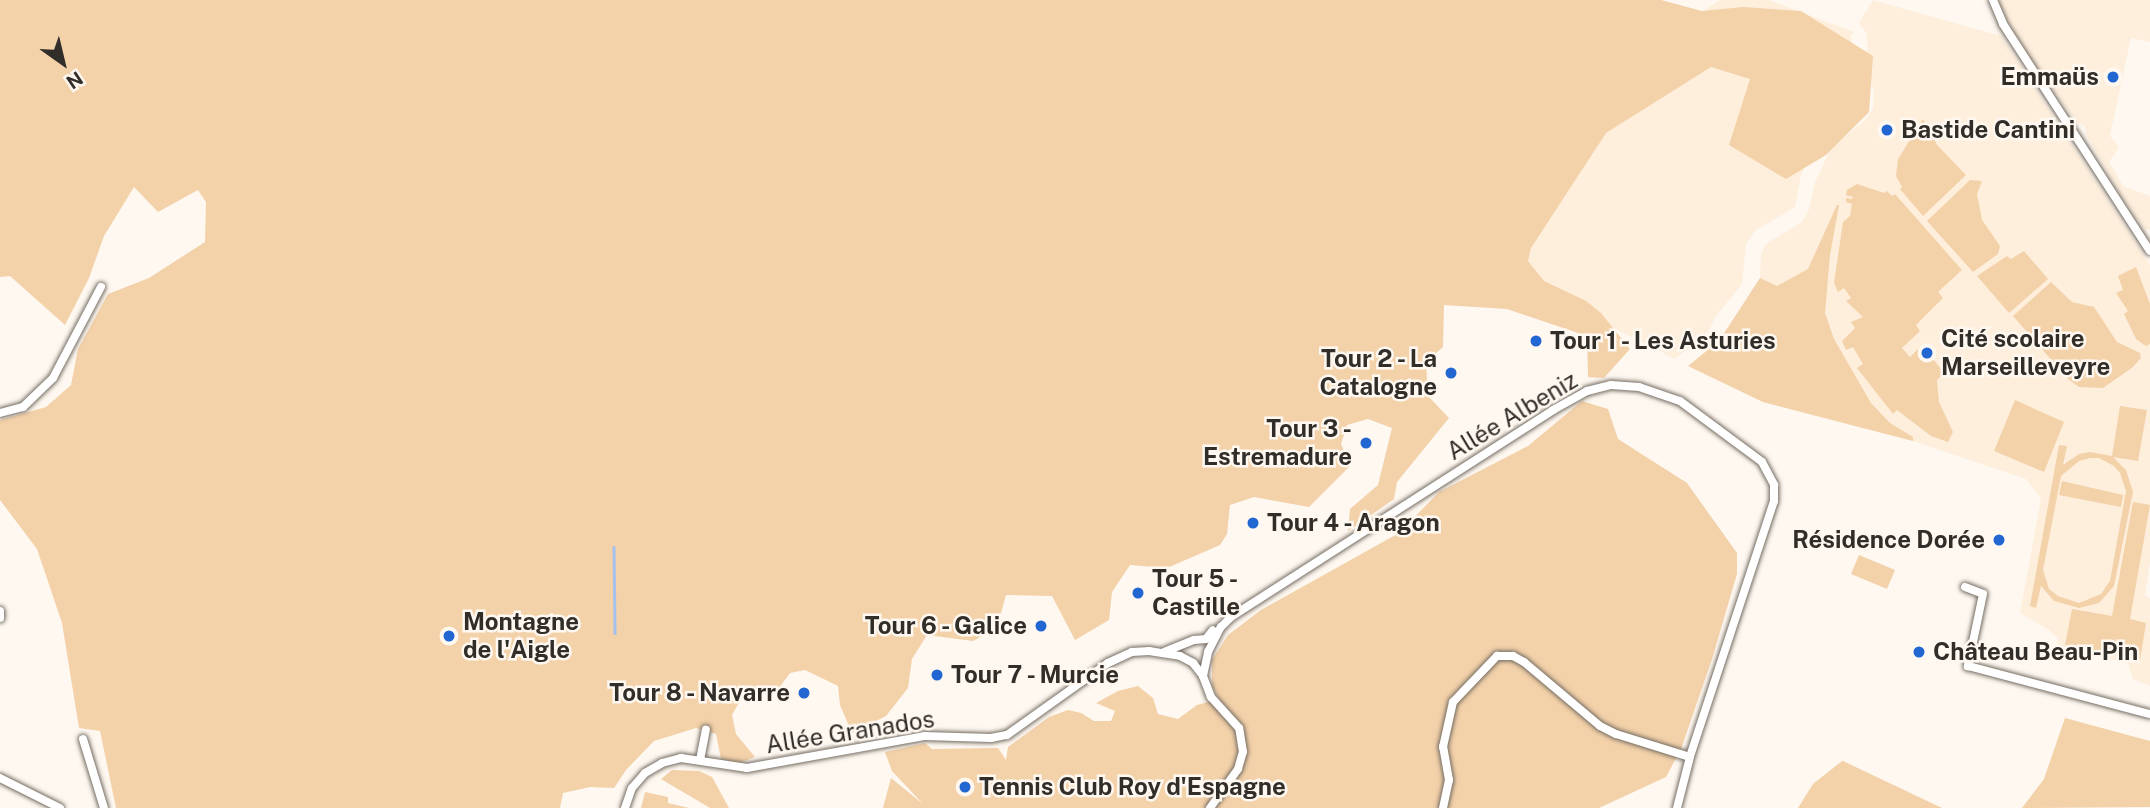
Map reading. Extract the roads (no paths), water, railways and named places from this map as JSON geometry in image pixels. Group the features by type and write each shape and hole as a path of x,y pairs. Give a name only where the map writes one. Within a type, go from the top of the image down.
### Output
{"street":[{"path":"1993,0 2003,24 2150,251"},
{"path":"0,414 23,407 53,378 101,287"},
{"name":"Allée Albeniz","path":"1203,676 1215,634 1231,617 1578,396 1611,385 1639,387 1667,394 1762,462 1771,476 1775,492 1690,757 1677,808"},
{"path":"1965,587 1983,594 1968,666 2150,714"},
{"path":"0,611 0,618"},
{"name":"Allée Granados","path":"1164,652 1194,640 1206,639 1231,617"},
{"name":"Allée Albeniz","path":"1206,639 1208,652"},
{"name":"Allée Granados","path":"625,808 632,788 653,767 681,758 747,768 924,736 1000,737 1014,731 1117,658 1139,651 1164,652 1188,659 1203,676"},
{"path":"1443,808 1449,780 1443,747 1453,702 1497,656 1513,656 1524,662 1600,726 1616,734 1690,757"},
{"path":"1203,676 1211,696 1239,728 1243,747 1238,769 1210,808"},
{"path":"700,760 706,730"},
{"path":"83,739 104,808"},
{"path":"0,778 60,808"}],"waterway":[{"path":"614,547 615,633"}],"place":[{"name":"Emmaüs","path":"2113,77"},
{"name":"Bastide Cantini","path":"1887,130"},
{"name":"Tour 1 - Les Asturies","path":"1536,341"},
{"name":"Cité scolaire Marseilleveyre","path":"1927,353"},
{"name":"Tour 2 - La Catalogne","path":"1451,373"},
{"name":"Tour 3 - Estremadure","path":"1366,443"},
{"name":"Tour 4 - Aragon","path":"1253,523"},
{"name":"Résidence Dorée","path":"1999,540"},
{"name":"Tour 5 - Castille","path":"1138,593"},
{"name":"Tour 6 - Galice","path":"1041,626"},
{"name":"Montagne de l'Aigle","path":"449,636"},
{"name":"Château Beau-Pin","path":"1919,652"},
{"name":"Tour 7 - Murcie","path":"937,675"},
{"name":"Tour 8 - Navarre","path":"804,693"},
{"name":"Tennis Club Roy d'Espagne","path":"965,787"}]}
